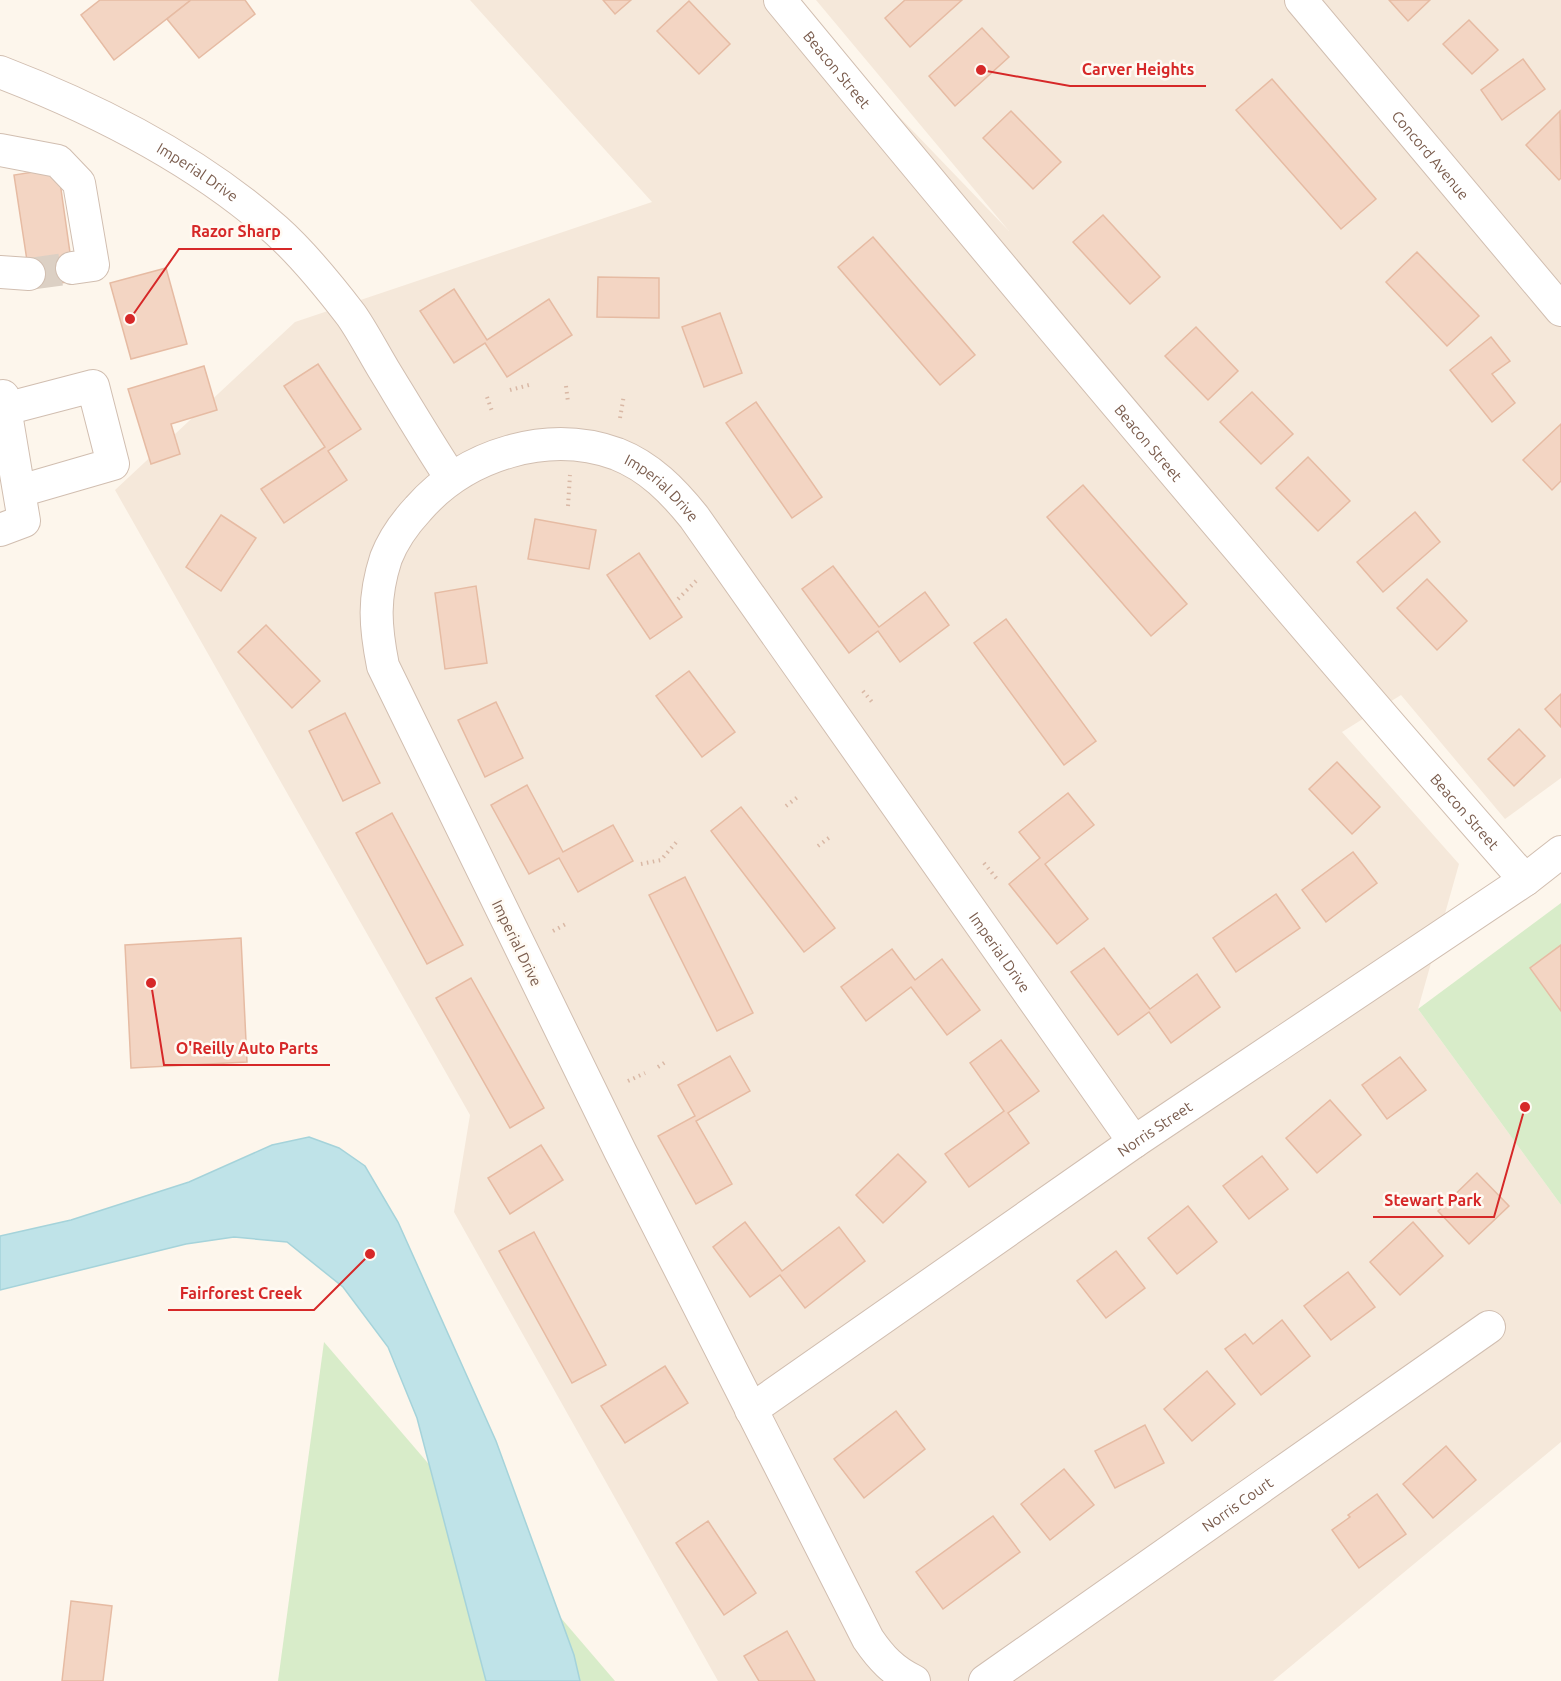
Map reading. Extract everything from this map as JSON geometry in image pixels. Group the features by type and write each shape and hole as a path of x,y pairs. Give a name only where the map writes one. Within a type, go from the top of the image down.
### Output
{"street":[{"name":"Beacon Street","path":"780,0 994,259 1362,695 1525,880"},
{"name":"Concord Avenue","path":"1301,0 1561,310"},
{"name":"Imperial Drive","path":"0,72 58,95 123,126 232,194 277,230 317,272 353,318 452,478"},
{"path":"0,150 58,161 79,183 93,265 72,268"},
{"path":"0,530 24,521 2,393 93,387 113,464 20,491"},
{"name":"Imperial Drive","path":"751,1410 620,1151 382,666 376,630 377,592 387,557 404,524 429,496 452,478 488,458 519,448 563,445 618,454 648,470 673,491 694,517 1134,1142"},
{"name":"Norris Street","path":"751,1410 1134,1142 1525,880 1561,852"},
{"name":"Norris Court","path":"985,1681 1489,1327"},
{"path":"751,1410 868,1639 881,1658 899,1674 914,1681"}],"path":[{"path":"510,390 529,385"},
{"path":"566,386 568,402"},
{"path":"620,418 624,395"},
{"path":"487,397 493,414"},
{"path":"568,506 570,468"},
{"path":"678,599 703,575"},
{"path":"863,691 872,702"},
{"path":"786,806 799,796"},
{"path":"818,846 830,837"},
{"path":"641,864 661,860 680,839"},
{"path":"984,863 997,879"},
{"path":"553,931 566,924"},
{"path":"658,1067 667,1061"},
{"path":"628,1082 645,1073"}],"shaded area":[{"path":"470,0 787,0 1009,231 816,0 1561,0 1561,778 1505,819 1401,695 1342,732 1459,864 1418,1009 1561,1205 1561,1442 1273,1681 718,1681 454,1212 470,1115 115,490 295,322 652,202"}],"green space":[{"path":"1561,903 1561,1205 1418,1009"},
{"path":"324,1342 615,1681 278,1681"}],"water":[{"path":"309,1137 339,1148 365,1166 398,1222 496,1441 574,1655 580,1681 486,1681 417,1418 388,1347 343,1287 287,1242 234,1237 186,1244 0,1290 0,1236 71,1220 189,1182 272,1145"}],"building":[{"path":"100,0 191,0 114,60 81,15"},
{"path":"191,0 245,0 255,14 199,58 167,19"},
{"path":"603,0 631,0 615,14"},
{"path":"905,0 962,0 910,47 885,18"},
{"path":"1389,0 1430,0 1408,21"},
{"path":"689,1 730,44 699,74 657,31"},
{"path":"1469,20 1498,50 1472,74 1443,44"},
{"path":"982,28 1009,57 955,106 929,76"},
{"path":"1523,59 1545,89 1502,120 1481,90"},
{"path":"1272,79 1376,199 1341,229 1236,110"},
{"path":"1011,111 1061,162 1033,189 983,138"},
{"path":"1560,111 1561,178 1559,180 1526,145"},
{"path":"58,168 74,281 31,287 14,175"},
{"path":"1103,215 1160,277 1130,304 1073,242"},
{"path":"873,237 975,355 940,385 838,267"},
{"path":"1417,252 1479,316 1447,346 1386,282"},
{"path":"166,268 187,344 131,359 110,283"},
{"path":"598,277 659,278 659,318 597,317"},
{"path":"454,289 487,340 549,299 572,335 507,377 485,343 454,363 420,311"},
{"path":"720,313 742,373 704,387 682,327"},
{"path":"1196,327 1238,371 1208,400 1165,356"},
{"path":"1491,337 1510,361 1492,374 1515,403 1492,422 1450,370"},
{"path":"318,364 361,429 328,451 347,480 284,523 261,489 325,447 284,386"},
{"path":"204,366 217,410 171,424 180,454 151,464 128,389"},
{"path":"1252,392 1293,434 1261,464 1220,422"},
{"path":"756,402 822,497 792,518 726,423"},
{"path":"1561,424 1561,481 1552,490 1523,460"},
{"path":"1308,457 1350,501 1318,531 1276,488"},
{"path":"1083,485 1187,604 1151,636 1047,517"},
{"path":"1415,512 1440,542 1383,592 1357,562"},
{"path":"221,515 256,538 221,591 186,567"},
{"path":"535,519 596,530 589,569 528,559"},
{"path":"639,553 682,617 650,639 607,575"},
{"path":"833,566 879,627 925,592 949,625 900,662 878,631 849,653 802,589"},
{"path":"1427,579 1467,621 1437,650 1397,608"},
{"path":"476,586 487,663 445,669 435,593"},
{"path":"1006,619 1096,741 1064,765 974,643"},
{"path":"266,625 320,681 292,708 238,652"},
{"path":"689,671 735,732 702,757 656,696"},
{"path":"1561,694 1561,727 1545,709"},
{"path":"496,702 523,758 485,777 458,720"},
{"path":"345,713 380,783 343,801 309,731"},
{"path":"1519,729 1545,756 1514,786 1488,759"},
{"path":"1337,762 1380,807 1352,834 1309,789"},
{"path":"527,785 563,852 613,825 633,861 578,892 559,858 529,874 491,805"},
{"path":"1068,793 1094,825 1045,864 1088,919 1057,944 1009,884 1040,858 1019,832"},
{"path":"741,807 835,928 804,952 711,831"},
{"path":"392,813 463,945 427,964 356,833"},
{"path":"1353,852 1377,883 1326,922 1302,890"},
{"path":"685,877 753,1013 717,1031 649,895"},
{"path":"1276,894 1300,928 1236,972 1213,938"},
{"path":"241,938 247,1062 131,1068 125,945"},
{"path":"1561,945 1561,1011 1530,968"},
{"path":"1104,948 1150,1009 1197,974 1220,1007 1171,1043 1149,1012 1118,1035 1071,972"},
{"path":"892,949 915,980 942,959 980,1010 947,1035 911,987 866,1021 841,987"},
{"path":"471,978 544,1108 510,1128 436,998"},
{"path":"1001,1040 1039,1091 1008,1113 1029,1143 969,1187 945,1154 1004,1111 970,1063"},
{"path":"730,1056 750,1091 696,1121 732,1184 696,1204 658,1136 695,1116 678,1085"},
{"path":"1400,1057 1426,1090 1387,1119 1362,1085"},
{"path":"1330,1100 1361,1135 1317,1173 1286,1138"},
{"path":"541,1145 563,1180 510,1214 488,1178"},
{"path":"898,1154 926,1182 883,1223 856,1195"},
{"path":"1262,1156 1288,1189 1249,1219 1223,1186"},
{"path":"1477,1173 1509,1206 1469,1244 1438,1211"},
{"path":"1188,1206 1217,1242 1177,1274 1148,1238"},
{"path":"745,1222 782,1271 839,1227 865,1261 805,1308 780,1275 750,1297 713,1247"},
{"path":"1413,1222 1443,1256 1400,1295 1370,1262"},
{"path":"534,1232 606,1365 572,1383 499,1251"},
{"path":"1116,1251 1145,1288 1106,1318 1077,1281"},
{"path":"1348,1272 1375,1307 1331,1340 1304,1306"},
{"path":"1282,1320 1310,1356 1261,1395 1225,1349 1245,1334 1253,1344"},
{"path":"665,1366 688,1403 625,1443 601,1406"},
{"path":"1207,1371 1235,1404 1192,1441 1164,1409"},
{"path":"896,1411 925,1449 864,1498 834,1459"},
{"path":"1145,1425 1164,1463 1115,1488 1095,1451"},
{"path":"1446,1446 1476,1480 1433,1518 1403,1484"},
{"path":"1064,1469 1094,1505 1050,1540 1021,1504"},
{"path":"1377,1494 1406,1534 1359,1568 1332,1530"},
{"path":"993,1516 1020,1552 943,1609 916,1572"},
{"path":"708,1521 756,1593 724,1615 676,1543"},
{"path":"71,1601 112,1606 103,1681 62,1681"},
{"path":"787,1631 815,1681 759,1681 744,1656"}],"tunnel":[{"path":"29,274 72,268"}],"place":[{"name":"Carver Heights","path":"981,70"},
{"name":"Razor Sharp","path":"130,319"},
{"name":"O'Reilly Auto Parts","path":"151,983"},
{"name":"Stewart Park","path":"1525,1107"},
{"name":"Fairforest Creek","path":"370,1254"}]}
